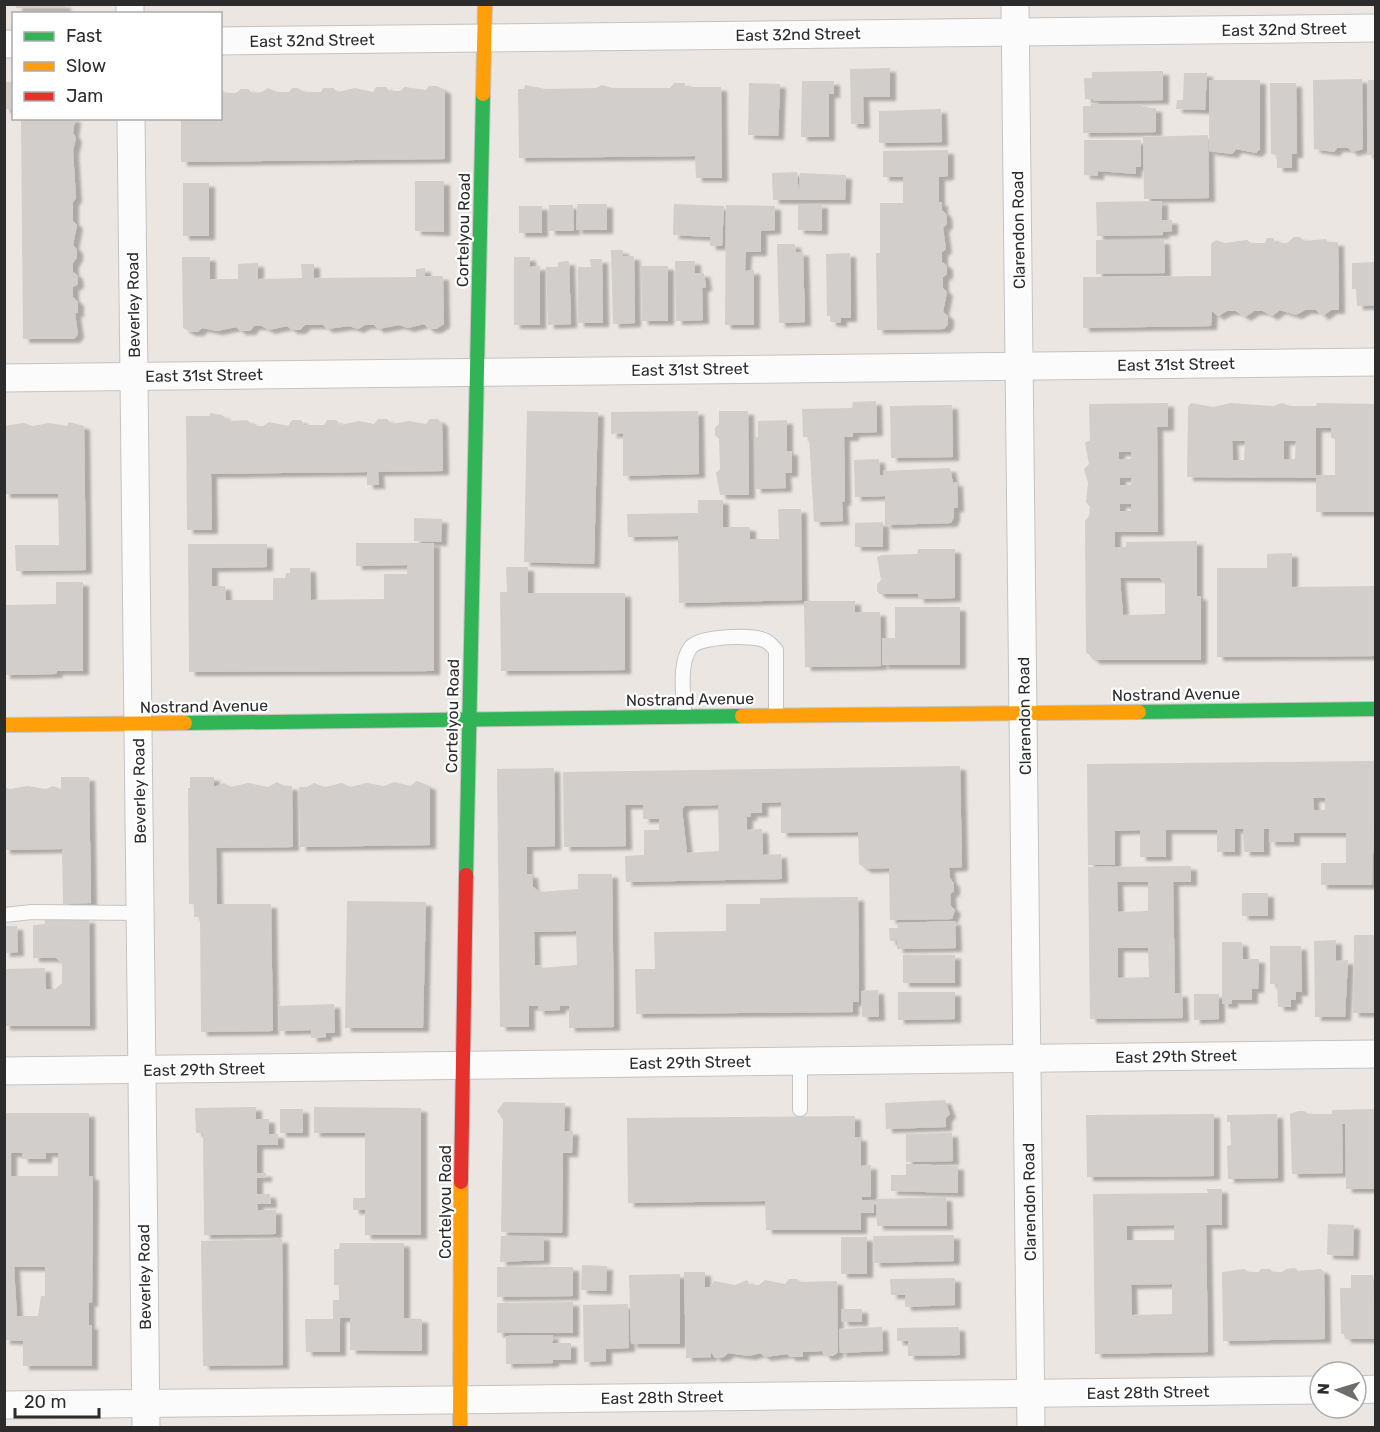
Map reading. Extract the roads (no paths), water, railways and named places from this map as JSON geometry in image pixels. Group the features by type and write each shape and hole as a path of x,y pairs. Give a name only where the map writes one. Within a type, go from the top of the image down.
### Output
{"street":[{"name":"Cortelyou Road","path":"460,1428 462,1066 485,4"},
{"name":"Clarendon Road","path":"1015,4 1031,1428"},
{"name":"East 32nd Street","path":"222,41 1376,28"},
{"name":"Beverley Road","path":"131,120 146,1415"},
{"name":"East 31st Street","path":"4,378 1376,362"},
{"name":"Nostrand Avenue","path":"4,725 776,714 1376,709"},
{"name":"East 29th Street","path":"4,1071 1376,1054"},
{"name":"East 28th Street","path":"4,1405 146,1415 461,1400 1308,1390"}],"lane":[{"path":"684,716 684,661 691,647 702,639 756,638 768,641 776,651 776,714"},
{"path":"4,915 32,912 140,913"},
{"path":"800,1061 800,1109"}]}
